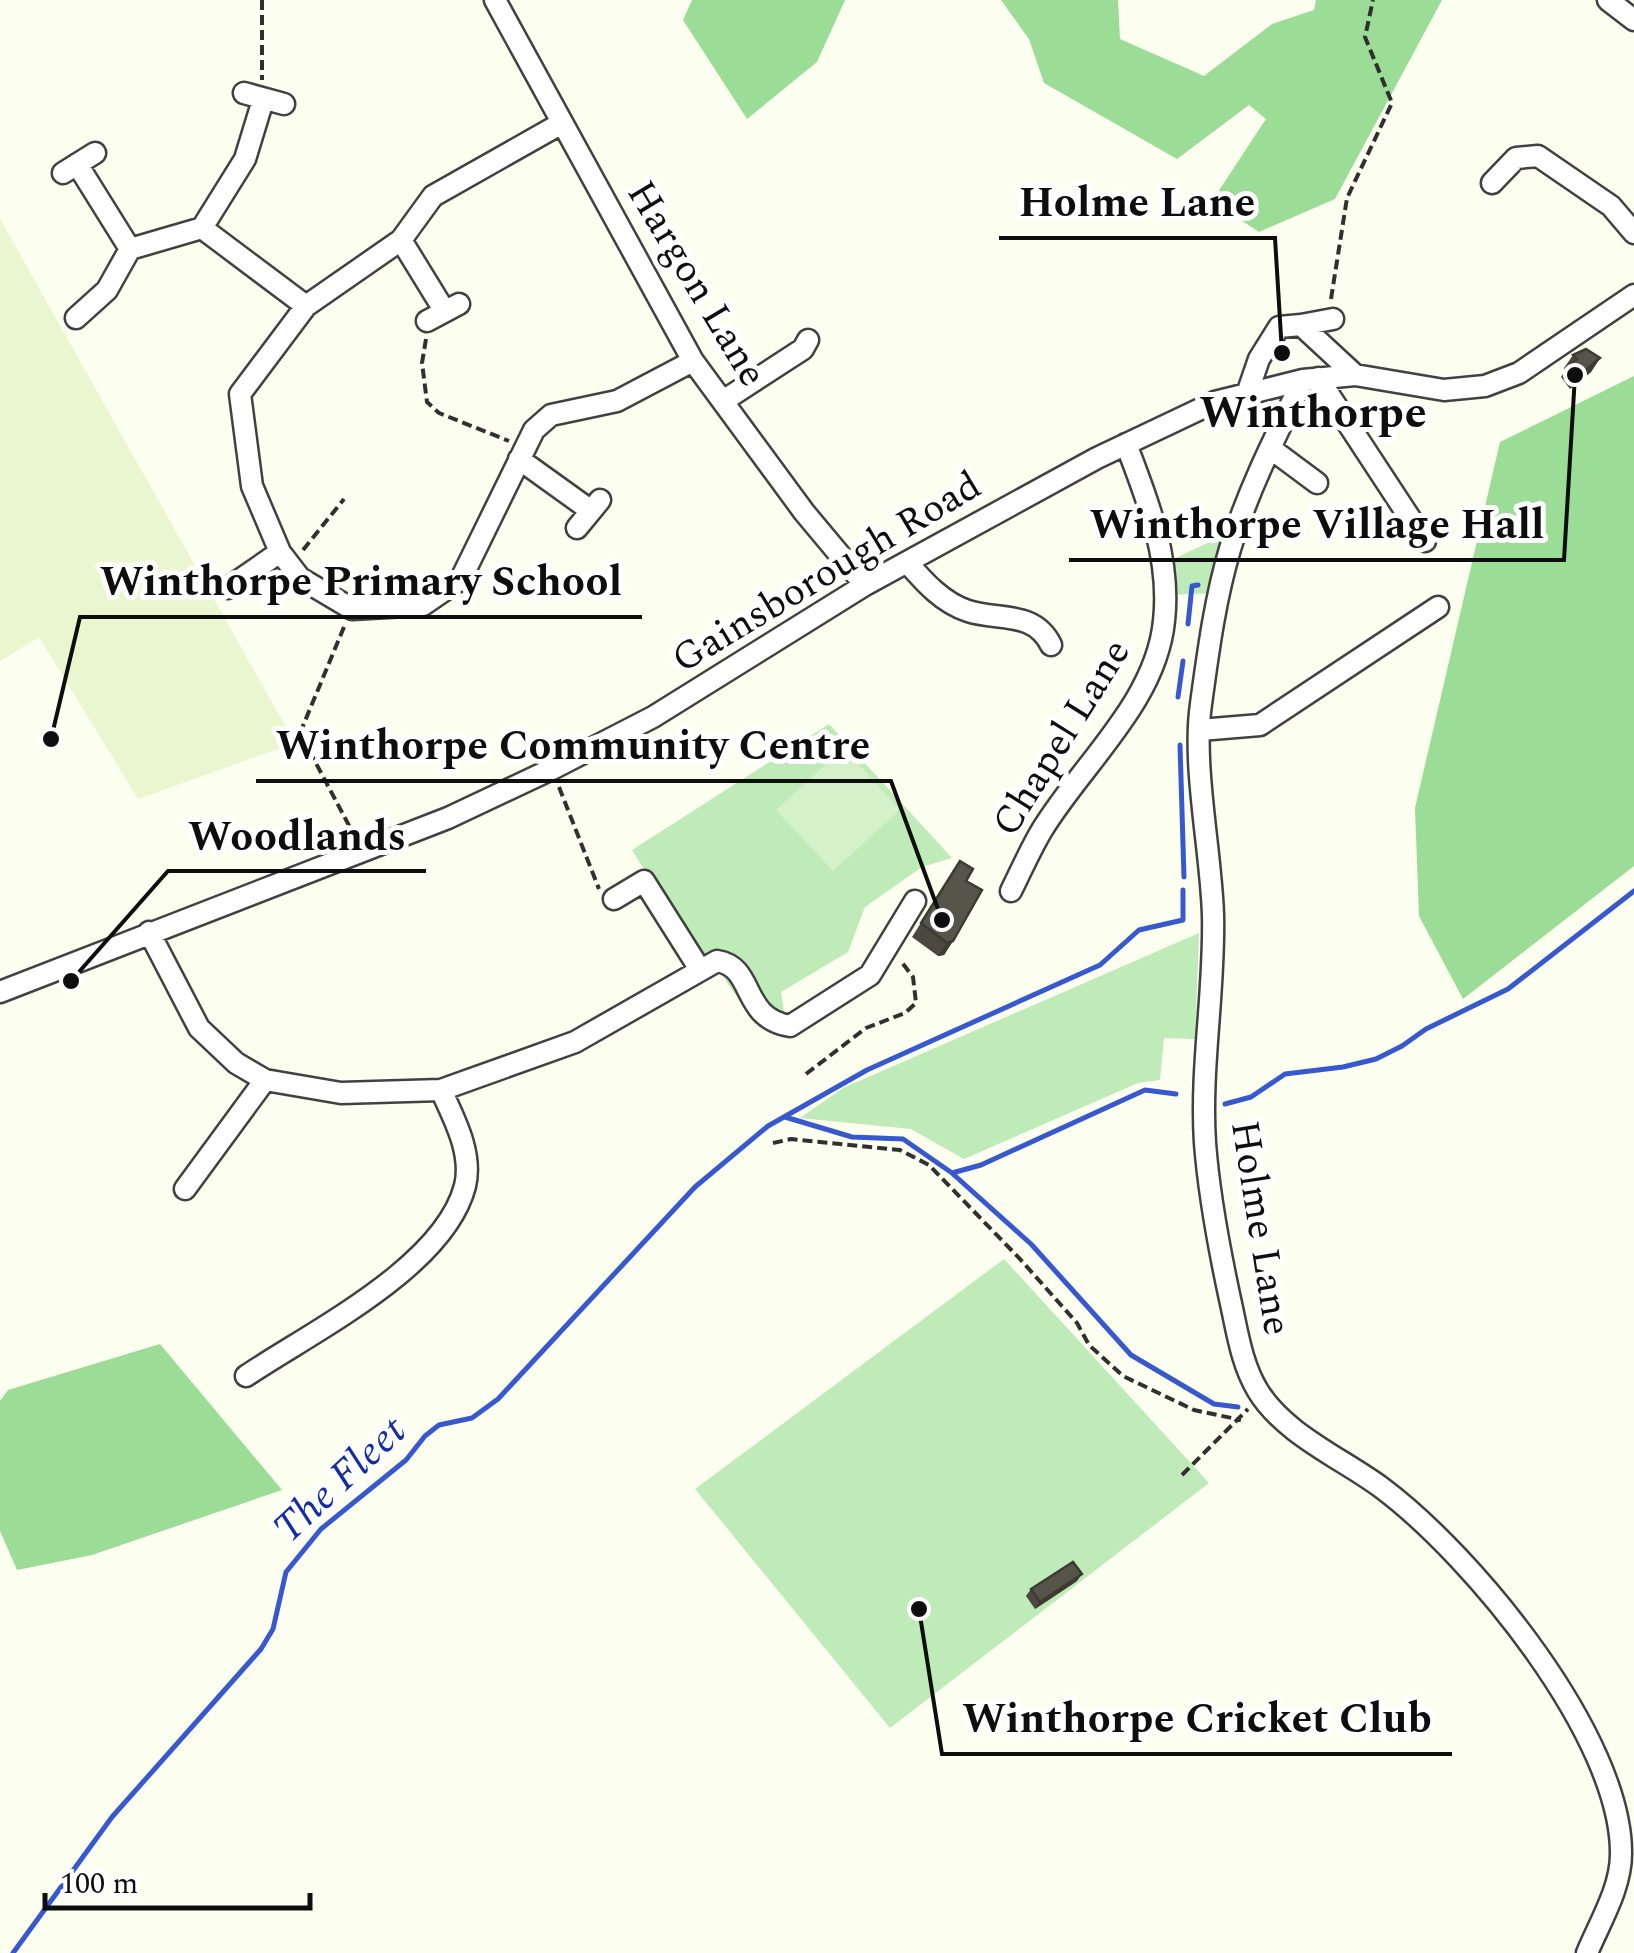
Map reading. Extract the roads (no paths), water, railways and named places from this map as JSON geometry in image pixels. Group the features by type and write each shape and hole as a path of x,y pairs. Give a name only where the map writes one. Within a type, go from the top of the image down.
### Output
{"street":[{"name":"Hargon Lane","path":"495,0 693,361 804,512 865,585"},
{"path":"1608,0 1634,20"},
{"path":"76,318 107,290 130,250 202,228 246,159 264,99"},
{"path":"562,123 433,196 402,240 306,306 240,394 252,486 285,559 328,599 352,609 423,605 460,579 522,453 551,415 617,401 693,361"},
{"path":"1492,183 1516,158 1538,156 1611,206 1634,232"},
{"path":"79,163 130,250"},
{"path":"202,228 306,306"},
{"path":"402,240 443,312"},
{"name":"Gainsborough Road","path":"0,992 448,818 552,768 654,717 865,585 1126,444 1215,402 1310,379 1354,375 1444,390 1485,386 1519,372 1634,294"},
{"path":"1247,394 1259,359 1280,327 1301,325 1332,310"},
{"path":"1301,325 1354,375"},
{"path":"723,401 803,350 808,340"},
{"path":"1310,379 1425,542"},
{"name":"Holme Lane","path":"1310,379 1270,448 1229,553 1200,730 1213,916 1205,1141 1219,1248 1243,1358 1259,1393 1286,1422 1386,1491 1476,1575 1535,1652 1586,1734 1610,1787 1619,1820 1621,1859 1612,1897 1587,1953"},
{"name":"Chapel Lane","path":"1011,891 1042,830 1133,701 1160,643 1165,595 1160,547 1126,444"},
{"path":"1270,448 1317,483"},
{"path":"522,453 595,505 577,528"},
{"path":"228,588 285,559"},
{"path":"907,562 955,606 1024,621 1041,630 1051,645"},
{"path":"1200,730 1260,725 1438,607"},
{"path":"614,899 644,881 699,968"},
{"path":"149,932 198,1028 236,1062 265,1080 341,1094 441,1090 575,1042 717,961 729,963 759,1014 772,1023 790,1026 870,976 915,901"},
{"path":"185,1189 265,1080"},
{"path":"246,1376 395,1277 446,1231 466,1184 463,1138 441,1090"}],"waterway":[{"path":"1188,624 1192,586 1198,585"},
{"path":"1178,697 1183,661"},
{"path":"1180,745 1184,877"},
{"name":"The Fleet","path":"13,1953 112,1817 261,1649 273,1629 286,1572 321,1529 406,1460 439,1425 472,1418 498,1399 695,1187 768,1126 867,1070 1100,965 1139,930 1183,920 1183,890"},
{"path":"1225,1104 1251,1097 1285,1074 1343,1067 1376,1059 1402,1046 1426,1029 1508,989 1634,891"},
{"path":"785,1117 852,1137 903,1139 952,1173 981,1165 1145,1090 1176,1094"},
{"path":"953,1174 1031,1244 1131,1355 1214,1404 1238,1407"}],"place":[{"name":"Holme Lane","path":"1282,353"},
{"name":"Winthorpe Village Hall","path":"1575,375"},
{"name":"Winthorpe Primary School","path":"51,739"},
{"name":"Winthorpe Community Centre","path":"942,920"},
{"name":"Woodlands","path":"71,981"},
{"name":"Winthorpe Cricket Club","path":"919,1609"}],"district":[{"name":"Winthorpe","path":"1313,413"}]}
